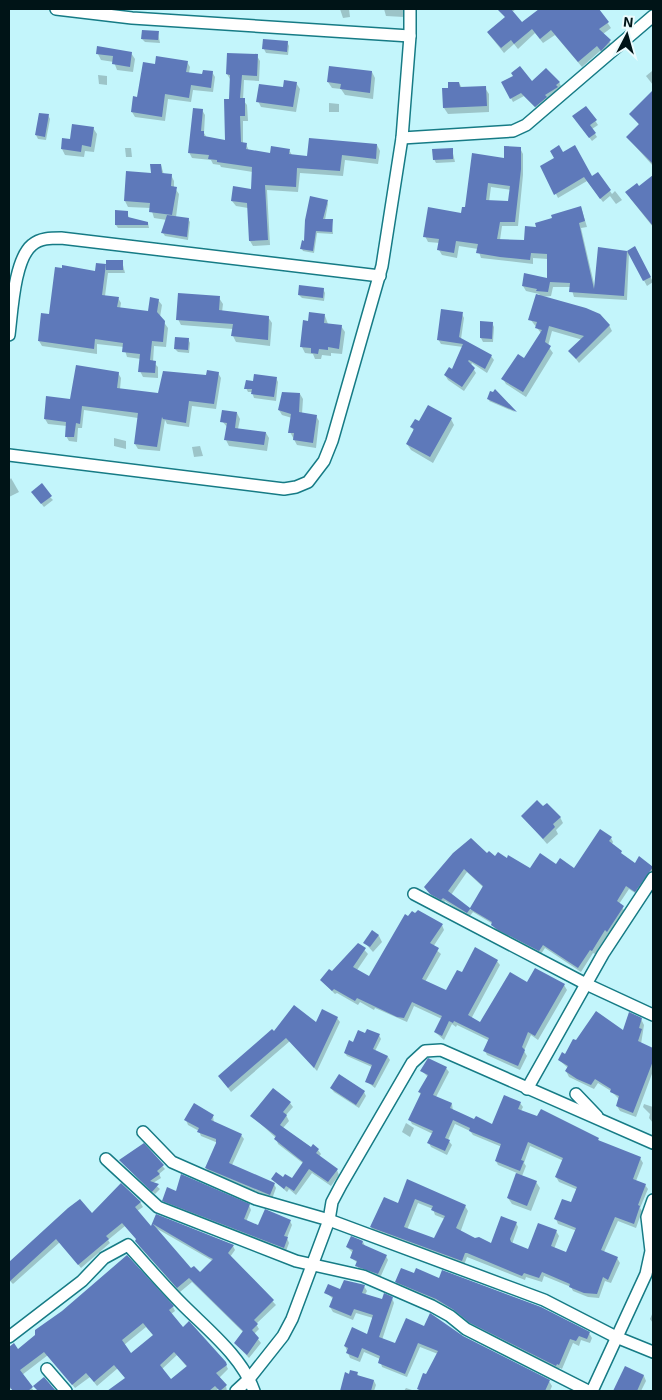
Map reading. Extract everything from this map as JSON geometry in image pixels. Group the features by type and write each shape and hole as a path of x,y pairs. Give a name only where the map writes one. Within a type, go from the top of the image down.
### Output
{"street":[{"path":"56,9 132,18 410,36"},
{"path":"9,455 284,489 308,482 324,461 332,441 380,276 402,138 410,36 410,9"},
{"path":"402,138 513,131 526,125 653,16"},
{"path":"9,335 19,270 24,253 33,244 45,238 61,238 380,276"},
{"path":"527,1089 586,984 653,878"},
{"path":"414,894 586,984 653,1016"},
{"path":"236,1391 283,1336 292,1319 329,1220 332,1202 412,1063 425,1051 441,1050 653,1143"},
{"path":"576,1094 601,1121"},
{"path":"143,1132 172,1162 256,1199 329,1220 544,1300 616,1337 653,1352"},
{"path":"106,1159 158,1207 296,1261 363,1276 432,1306 450,1316 466,1329 588,1391"},
{"path":"592,1391 646,1274 651,1251 647,1217 653,1200"},
{"path":"9,1337 82,1281 104,1258 128,1245 183,1305 212,1332 249,1378 254,1391"},
{"path":"47,1368 66,1391"}],"building":[{"path":"497,9 511,9 522,22 539,9 599,9 609,22 599,29 611,40 601,51 597,46 578,62 551,30 540,39 532,29 514,44 511,40 501,48 487,32 505,17"},
{"path":"142,30 159,31 158,40 141,39"},
{"path":"263,39 288,41 287,52 262,49"},
{"path":"97,46 132,52 130,67 112,64 113,56 96,54"},
{"path":"227,53 258,54 257,76 242,75 240,98 245,98 245,116 240,116 241,142 247,143 246,149 270,153 271,146 290,149 289,154 307,156 309,138 377,144 376,159 342,155 340,171 297,168 296,187 265,185 268,240 249,241 247,203 231,201 233,186 251,189 252,167 217,162 217,160 208,159 209,155 188,153 193,108 203,109 201,131 204,131 204,136 225,140 224,99 229,99 230,75 226,74"},
{"path":"156,56 188,61 186,72 202,74 203,70 213,71 211,88 191,85 189,98 165,94 162,117 131,112 133,96 137,97 143,62 155,64"},
{"path":"329,66 372,71 370,93 340,89 341,84 327,82"},
{"path":"520,66 532,81 546,68 560,82 556,85 558,87 545,95 547,97 535,107 521,93 510,99 501,82 513,76 511,73"},
{"path":"284,80 297,82 293,107 256,102 259,84 283,87"},
{"path":"448,82 459,82 460,87 486,86 487,106 443,108 442,88 448,88"},
{"path":"653,90 653,164 626,137 639,124 629,114"},
{"path":"586,106 597,120 590,125 596,133 589,138 572,116"},
{"path":"39,113 49,114 45,137 35,135"},
{"path":"72,124 94,127 91,147 82,145 81,152 61,149 62,138 70,139"},
{"path":"559,145 563,152 575,145 592,176 598,172 611,190 600,199 584,177 554,195 540,166 554,158 550,151"},
{"path":"504,146 521,147 521,169 515,222 500,222 497,239 524,240 525,226 536,227 535,223 552,218 551,215 581,206 585,221 579,223 594,289 598,247 627,251 624,296 569,292 570,283 550,282 548,292 536,291 537,289 522,286 524,273 547,278 547,254 531,253 530,260 500,257 476,253 478,244 456,241 454,253 437,250 439,239 423,237 428,207 461,213 462,207 465,207 472,153 504,158","holes":["488,183 510,186 508,201 486,200"]},
{"path":"453,148 453,159 433,160 432,149"},
{"path":"150,164 161,164 162,173 172,174 171,186 177,187 172,215 149,212 150,203 124,201 126,171 151,173"},
{"path":"653,175 653,226 625,192 637,183 639,186"},
{"path":"310,196 328,200 323,219 333,219 332,232 316,231 313,251 300,249 302,240 304,241 305,220"},
{"path":"115,210 128,211 128,217 148,222 148,225 115,225"},
{"path":"167,215 189,218 187,237 161,233"},
{"path":"635,246 651,277 643,281 627,251"},
{"path":"106,260 123,260 123,270 106,270"},
{"path":"96,263 106,264 102,295 119,297 117,307 148,311 150,297 159,299 157,312 165,321 163,342 152,341 150,360 156,361 155,373 138,372 140,354 122,352 123,343 95,339 94,349 38,341 41,313 49,314 55,267 62,268 62,265 95,271"},
{"path":"299,285 324,288 323,298 298,295"},
{"path":"178,293 220,296 219,310 269,316 268,340 231,336 233,324 176,320"},
{"path":"536,294 586,308 600,314 610,325 576,359 568,351 584,336 549,326 545,342 551,346 523,392 501,379 518,354 524,358 542,330 535,328 537,322 528,320"},
{"path":"441,309 463,312 459,337 492,355 485,369 468,361 475,368 462,387 444,375 449,367 452,369 463,344 437,340"},
{"path":"309,312 325,314 324,323 342,325 339,349 328,347 328,350 319,349 318,354 311,353 311,348 300,347 303,320 308,321"},
{"path":"480,321 493,322 492,339 480,338"},
{"path":"175,337 189,338 188,350 174,349"},
{"path":"76,365 119,372 117,388 158,393 163,371 206,375 207,370 219,372 214,404 189,401 186,423 163,419 162,417 157,447 134,444 138,413 82,406 80,424 76,423 74,437 65,437 66,422 44,419 46,396 70,399"},
{"path":"254,374 277,377 274,397 251,394 252,389 244,389 246,380 253,381"},
{"path":"495,389 517,412 487,399 490,391 493,392"},
{"path":"282,392 300,393 299,412 317,415 313,443 293,440 294,433 288,433 291,414 278,410"},
{"path":"428,405 452,418 430,457 406,444 414,429 410,427 415,419 419,421"},
{"path":"222,410 237,412 235,428 266,432 264,445 224,440 227,423 220,422"},
{"path":"42,483 52,496 41,504 31,492"},
{"path":"537,800 543,806 547,803 561,817 553,824 555,827 543,839 521,816"},
{"path":"600,829 612,837 609,841 622,851 621,853 635,863 639,856 653,867 635,892 626,886 617,901 624,906 607,932 605,930 592,951 590,950 578,968 543,945 539,951 498,930 491,925 492,922 470,909 467,913 443,898 441,900 430,894 424,887 453,853 471,838 487,853 489,851 495,856 498,852 507,858 508,855 530,868 540,853 556,864 560,858 574,868","holes":["464,869 483,886 470,908 448,891"]},
{"path":"418,910 443,924 430,943 439,948 422,979 446,990 457,970 462,972 475,947 498,960 468,1015 480,1022 510,972 527,982 535,968 565,984 535,1036 528,1032 522,1047 525,1050 518,1066 483,1051 489,1038 454,1021 453,1023 449,1021 442,1036 434,1032 442,1016 412,1002 404,1018 397,1017 357,998 355,1001 334,989 332,991 320,980 329,969 332,971 358,943 366,948 353,967 369,976 405,914 408,916 412,911 415,913"},
{"path":"372,930 379,935 370,947 363,943"},
{"path":"294,1005 316,1022 322,1009 338,1017 314,1068 286,1038 228,1088 218,1076 272,1029 274,1031"},
{"path":"596,1011 623,1030 629,1012 642,1018 639,1028 642,1029 638,1041 653,1048 653,1061 633,1113 616,1106 619,1096 610,1092 611,1089 595,1079 591,1085 577,1079 565,1071 568,1066 558,1060 562,1052 565,1054 573,1039 576,1040"},
{"path":"367,1029 380,1034 373,1049 388,1056 373,1085 365,1082 372,1065 344,1053 349,1040 353,1042 358,1030 365,1033"},
{"path":"428,1058 447,1067 433,1095 452,1103 450,1108 474,1119 476,1116 492,1124 504,1095 521,1102 518,1109 537,1116 541,1109 599,1138 598,1140 641,1157 633,1179 646,1184 638,1205 640,1206 634,1224 615,1217 601,1250 618,1257 608,1280 603,1277 597,1294 584,1293 569,1287 570,1284 542,1272 539,1278 524,1273 522,1276 467,1253 465,1253 462,1261 370,1227 384,1197 398,1203 407,1179 466,1205 456,1228 475,1238 479,1237 491,1243 501,1216 517,1222 510,1239 511,1242 528,1249 538,1223 557,1230 551,1246 566,1252 576,1228 554,1219 562,1199 571,1202 577,1187 555,1177 563,1158 528,1142 521,1160 524,1161 520,1171 495,1161 501,1144 469,1131 470,1128 453,1120 445,1138 450,1140 445,1151 427,1143 433,1131 408,1120 421,1093 418,1092 428,1075 420,1071","holes":["415,1199 433,1206 431,1210 445,1216 434,1238 404,1227"]},
{"path":"339,1074 365,1091 356,1105 330,1088"},
{"path":"273,1088 291,1102 283,1112 287,1115 280,1125 311,1147 313,1144 319,1149 316,1153 338,1169 328,1182 309,1169 294,1191 286,1186 284,1189 271,1179 276,1172 283,1177 285,1174 292,1178 303,1162 274,1139 276,1136 250,1116"},
{"path":"194,1103 214,1115 211,1120 242,1134 229,1163 275,1183 270,1195 205,1168 216,1139 197,1132 199,1128 184,1120"},
{"path":"144,1143 164,1165 157,1171 160,1174 150,1181 159,1184 152,1192 119,1160"},
{"path":"516,1173 537,1181 527,1206 507,1198"},
{"path":"181,1174 250,1204 244,1219 258,1225 265,1209 291,1220 284,1236 288,1237 284,1248 162,1201 167,1187 176,1191"},
{"path":"121,1183 141,1202 135,1207 151,1226 156,1214 234,1245 228,1253 274,1300 254,1320 258,1324 252,1330 259,1338 247,1355 234,1343 243,1331 189,1278 177,1288 135,1241 136,1239 122,1223 106,1236 109,1239 78,1265 56,1239 9,1282 9,1262 68,1208 80,1199 92,1213","holes":["153,1224 213,1259 200,1272 194,1266 191,1268"]},
{"path":"351,1236 363,1241 362,1244 387,1255 378,1274 355,1266 357,1261 350,1258 353,1250 346,1247"},
{"path":"127,1255 174,1306 169,1310 183,1327 189,1321 226,1362 227,1365 216,1373 227,1385 220,1391 215,1386 209,1391 107,1391 125,1378 114,1365 94,1382 86,1373 72,1385 44,1352 20,1370 33,1387 28,1391 13,1391 9,1386 9,1347 14,1343 18,1349 35,1335 35,1330 62,1311","holes":["143,1323 153,1335 131,1353 122,1340","174,1352 187,1366 171,1379 160,1365"]},
{"path":"401,1268 414,1273 416,1268 439,1278 442,1270 541,1307 590,1332 587,1339 579,1336 576,1341 570,1339 559,1365 557,1364 556,1366 470,1323 436,1299 395,1282"},
{"path":"344,1280 365,1285 362,1293 382,1299 384,1293 393,1297 379,1337 395,1343 406,1318 424,1326 430,1313 463,1336 550,1380 545,1391 422,1391 417,1389 423,1373 426,1374 438,1351 418,1343 405,1374 378,1363 380,1356 362,1348 358,1358 346,1353 348,1348 344,1346 352,1327 367,1334 373,1315 354,1309 351,1316 329,1307 333,1297 324,1293 328,1284 340,1289"},
{"path":"625,1366 644,1375 637,1391 613,1391"},
{"path":"350,1370 358,1372 357,1375 374,1380 371,1391 340,1391 345,1372 349,1374"},
{"path":"44,1377 56,1391 38,1391 33,1386"}]}
